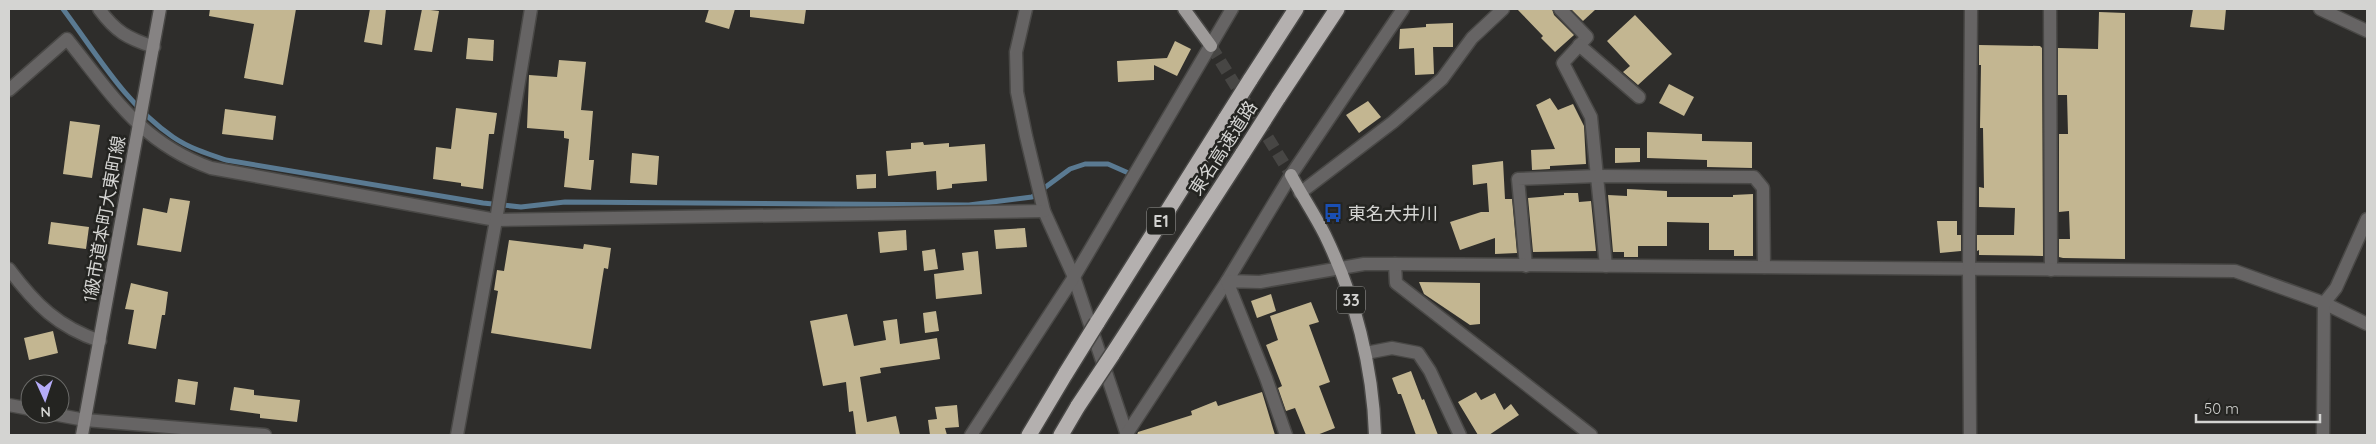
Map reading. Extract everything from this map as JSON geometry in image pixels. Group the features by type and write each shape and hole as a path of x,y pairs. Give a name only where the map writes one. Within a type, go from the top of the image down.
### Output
{"highway":[{"name":"東名高速道路","path":"1029,435 1097,323 1296,9"},
{"name":"東名高速道路","path":"1061,435 1078,406 1337,9"}],"main road":[{"path":"1184,9 1211,46"},
{"name":"33","path":"1291,175 1300,194 1324,233 1341,269 1366,353 1374,411 1375,435"}],"street":[{"path":"99,9 110,24 128,39 154,47"},
{"name":"1級市道本町大東町線","path":"82,435 160,9"},
{"path":"457,435 532,9"},
{"path":"1026,9 1016,52 1018,92 1044,211 1074,277 1127,435"},
{"path":"972,435 1074,277 1232,9"},
{"path":"1127,435 1227,281 1291,175 1403,9"},
{"path":"1300,194 1393,122 1442,80 1472,38 1503,9"},
{"path":"1560,9 1587,37 1562,63 1591,117 1606,266"},
{"path":"1970,435 1968,269 1971,9"},
{"path":"2050,9 2051,270"},
{"path":"2321,9 2367,31"},
{"path":"9,90 67,39 139,127 186,159 211,168 496,220 1044,211"},
{"path":"1579,45 1639,97"},
{"path":"1526,266 1518,179 1598,176 1754,177 1763,188 1764,267"},
{"path":"2323,435 2324,303 2336,288 2367,219"},
{"path":"1227,281 1260,282 1364,264 2235,271 2324,303 2367,324"},
{"path":"1395,264 1396,283 1591,435"},
{"path":"9,269 41,309 61,324 83,336 100,341"},
{"path":"1227,281 1266,378 1286,435"},
{"path":"1366,353 1392,348 1418,352 1430,371 1460,435"},
{"path":"70,417 265,435"}],"building":[{"path":"210,9 296,9 283,85 244,78 254,24 209,16"},
{"path":"370,9 386,9 382,45 364,42"},
{"path":"422,9 439,11 432,52 414,50"},
{"path":"709,9 735,9 729,29 705,22"},
{"path":"750,9 806,9 804,24 750,17"},
{"path":"1517,9 1552,9 1554,15 1574,35 1555,52 1541,38 1543,36"},
{"path":"1571,9 1596,9 1583,21"},
{"path":"2193,9 2226,9 2224,30 2190,27"},
{"path":"2099,12 2125,13 2125,259 2063,258 2059,257 2059,239 2070,239 2069,211 2059,212 2059,134 2068,134 2067,95 2058,95 2058,48 2098,49"},
{"path":"1635,15 1672,54 1638,85 1623,72 1630,66 1607,41"},
{"path":"1453,23 1453,47 1433,47 1434,74 1415,75 1414,48 1399,49 1400,29 1426,27 1426,24"},
{"path":"468,38 494,40 493,61 466,59"},
{"path":"1175,41 1191,49 1177,76 1154,65 1154,80 1118,82 1117,61 1167,58"},
{"path":"1979,45 2040,46 2042,48 2043,256 1979,255 1979,250 1977,251 1977,235 2014,235 2015,208 1979,207 1979,187 1984,188 1983,128 1980,128 1981,65 1979,65"},
{"path":"559,60 586,62 581,110 593,111 589,160 594,160 591,190 564,187 569,139 564,138 564,131 527,128 529,75 557,77"},
{"path":"1669,84 1694,97 1684,116 1659,103"},
{"path":"1550,98 1558,110 1573,104 1584,126 1586,164 1550,166 1550,169 1532,170 1531,150 1555,149 1536,105"},
{"path":"1368,101 1381,117 1359,133 1346,115"},
{"path":"456,108 497,113 494,134 489,134 483,189 461,186 461,183 433,179 436,147 451,149"},
{"path":"225,109 276,116 273,140 222,134"},
{"path":"70,121 100,125 92,178 63,174"},
{"path":"1647,132 1702,134 1702,141 1752,142 1752,168 1707,167 1707,160 1647,158"},
{"path":"923,142 924,145 949,143 949,147 985,144 987,181 952,184 952,188 937,190 936,171 888,176 886,151 911,149 911,143"},
{"path":"1615,148 1640,148 1640,162 1615,163"},
{"path":"632,153 659,156 657,185 630,183"},
{"path":"1503,161 1505,199 1512,199 1517,253 1495,254 1495,238 1460,250 1450,222 1481,212 1489,212 1487,183 1473,185 1472,165"},
{"path":"876,174 876,188 857,189 856,175"},
{"path":"1627,189 1667,191 1667,197 1733,197 1733,195 1753,194 1753,256 1734,256 1734,250 1709,250 1709,223 1667,222 1667,246 1638,246 1638,257 1624,257 1624,252 1613,252 1608,195 1627,196"},
{"path":"1564,193 1578,193 1579,202 1591,201 1596,251 1533,252 1528,198 1564,195"},
{"path":"170,198 190,201 181,252 137,245 143,208 167,213"},
{"path":"1937,221 1957,221 1957,235 1961,235 1961,251 1940,253"},
{"path":"51,222 89,227 86,249 48,244"},
{"path":"1025,228 1027,247 996,249 994,230"},
{"path":"906,230 907,250 880,253 878,232"},
{"path":"509,240 583,249 584,244 611,248 608,269 604,268 591,349 491,333 498,291 494,290 497,270 504,271"},
{"path":"935,249 938,269 924,271 922,251"},
{"path":"978,251 982,294 936,299 934,274 964,270 962,253"},
{"path":"1419,282 1480,283 1480,324 1470,325 1424,294"},
{"path":"131,283 168,292 165,315 162,315 156,349 128,344 134,310 125,309"},
{"path":"1271,294 1276,311 1257,318 1251,301"},
{"path":"1311,302 1319,322 1309,325 1330,382 1319,386 1335,428 1317,435 1306,435 1295,408 1286,411 1278,388 1282,386 1266,345 1278,340 1270,316"},
{"path":"936,311 939,331 925,333 923,313"},
{"path":"847,314 854,346 886,340 883,321 897,319 900,344 937,338 940,359 880,368 881,373 860,377 867,422 896,416 900,435 856,435 853,411 849,412 846,382 823,386 810,321"},
{"path":"53,331 58,353 29,360 24,338"},
{"path":"1411,371 1438,435 1416,435 1401,394 1398,394 1392,378"},
{"path":"178,379 198,382 195,405 175,402"},
{"path":"234,387 254,390 254,395 300,400 297,422 260,418 260,414 230,410"},
{"path":"1262,392 1275,435 1137,435 1138,432 1192,415 1191,411 1216,401 1218,406"},
{"path":"1476,392 1481,400 1495,393 1504,410 1511,404 1519,415 1489,435 1478,435 1458,402"},
{"path":"957,405 959,427 945,428 947,435 930,435 928,420 937,419 935,407"}],"waterway":[{"path":"63,9 126,94 156,124 192,148 226,160 483,203 521,207 565,202 969,205 1032,197 1070,169 1085,164 1108,164 1133,175"}],"tunnel":[{"path":"1211,46 1291,175"}],"place":[{"name":"東名大井川","path":"1333,213"}]}
